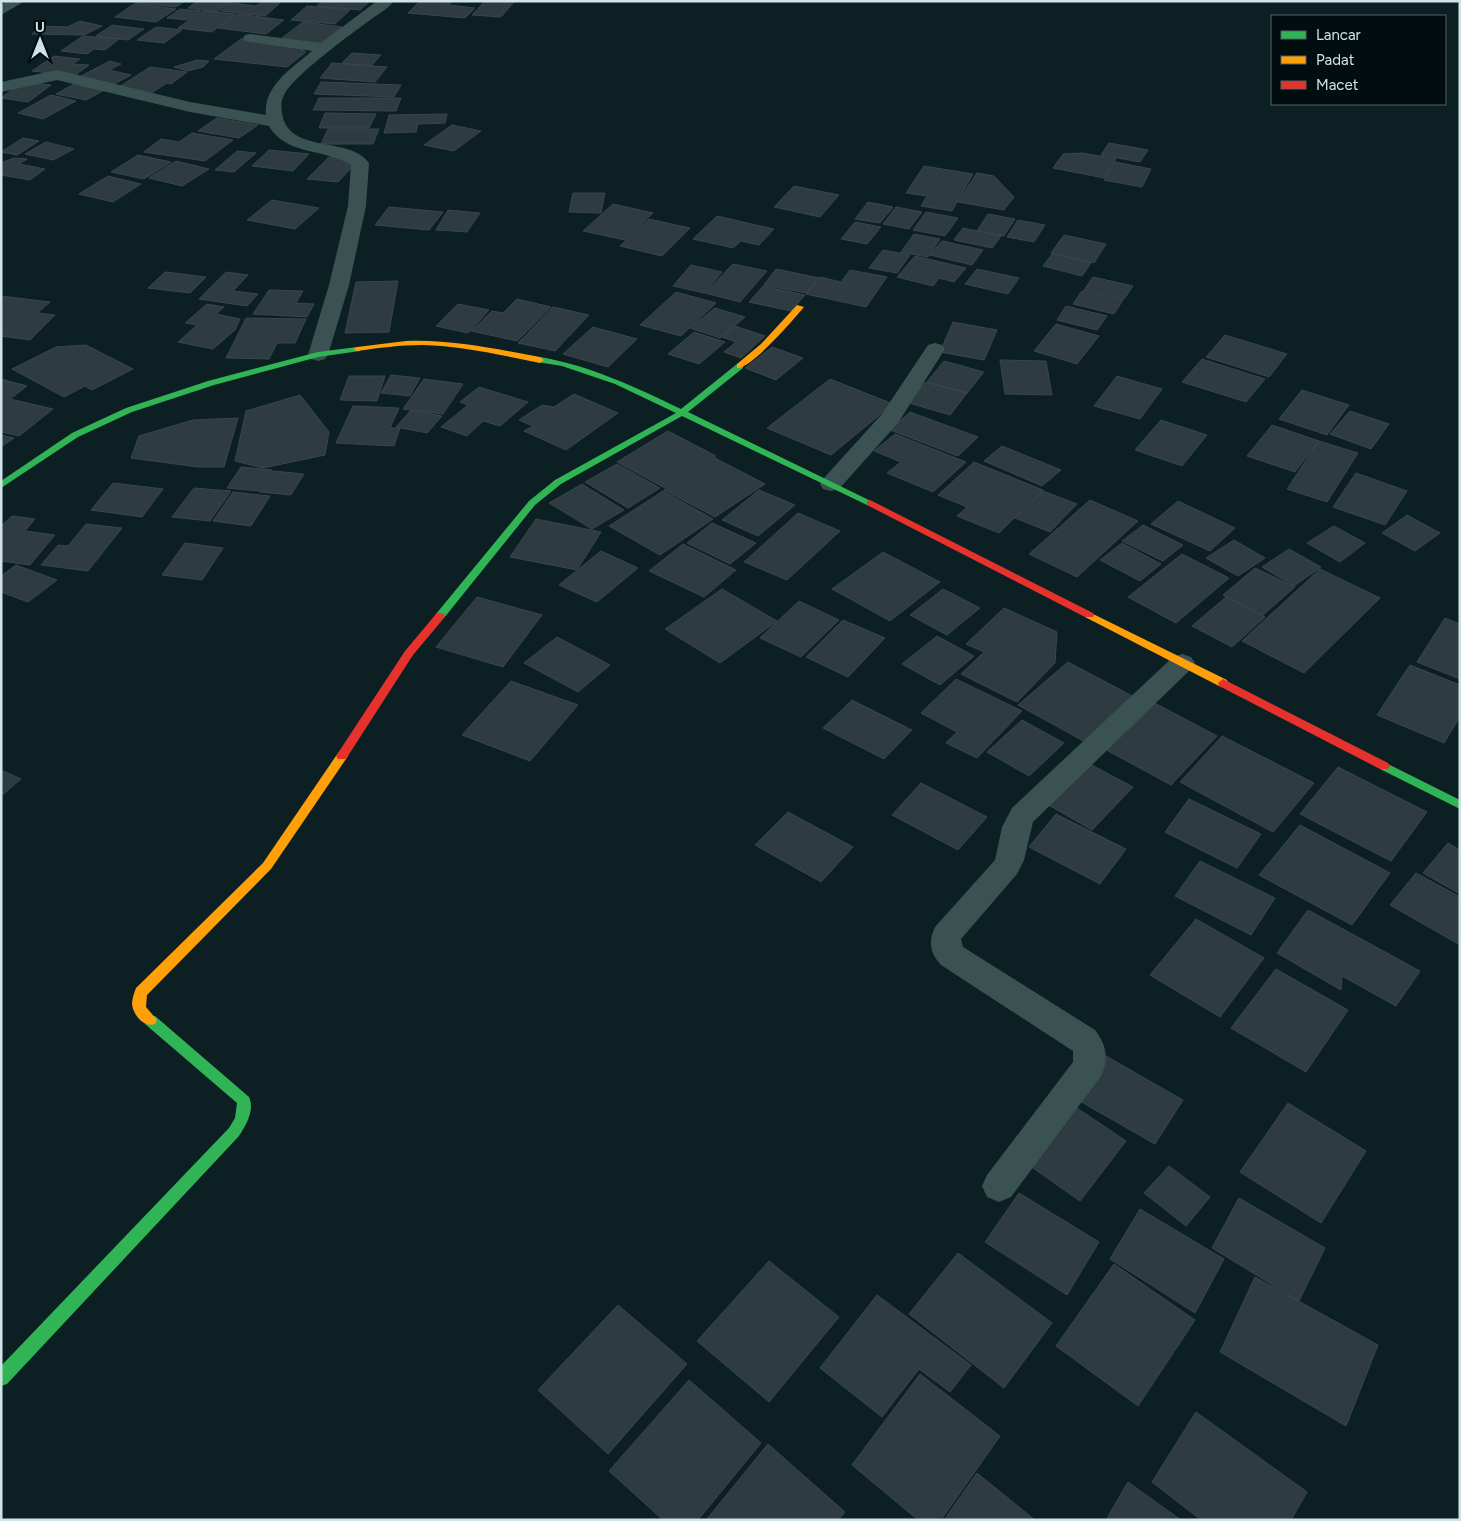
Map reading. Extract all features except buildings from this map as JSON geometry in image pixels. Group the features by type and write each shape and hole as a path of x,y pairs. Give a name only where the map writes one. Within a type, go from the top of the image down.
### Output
{"street":[{"path":"1,11 18,1"},
{"path":"318,355 339,285 357,206 360,163 354,157 304,145 280,130 274,114 275,97 286,82 323,48 387,1"},
{"path":"250,38 323,48"},
{"path":"1,88 57,75 190,107 277,122"},
{"path":"1,1378 234,1132 242,1119 244,1100 140,1012 138,1003 141,992 267,866 287,839 409,653 532,504 558,482 682,412 764,346 800,307"},
{"path":"1,485 75,435 128,410 211,383 318,355 382,345 422,343 466,347 564,364 618,382 830,484 1460,805"},
{"path":"830,484 890,418 935,349"},
{"path":"999,1186 1089,1066 1089,1048 1084,1040 952,956 946,950 946,936 1007,866 1012,857 1017,822 1022,815 1182,663"}],"traffic: fast":[{"path":"1,485 75,435 129,410 211,383 318,355 357,349"},
{"path":"540,360 564,364 618,382 870,503"},
{"path":"440,616 532,503 558,482 682,413 740,366"},
{"path":"1384,766 1460,805"},
{"path":"1,1378 234,1132 242,1119 244,1101 150,1020"}],"traffic: slow":[{"path":"740,366 764,346 800,307"},
{"path":"357,349 422,343 481,349 540,360"},
{"path":"1089,615 1223,683"},
{"path":"150,1020 143,1014 139,1005 141,992 267,866 342,756"}],"traffic: jam":[{"path":"870,503 1089,615"},
{"path":"342,756 409,653 440,616"},
{"path":"1223,683 1384,766"}]}
